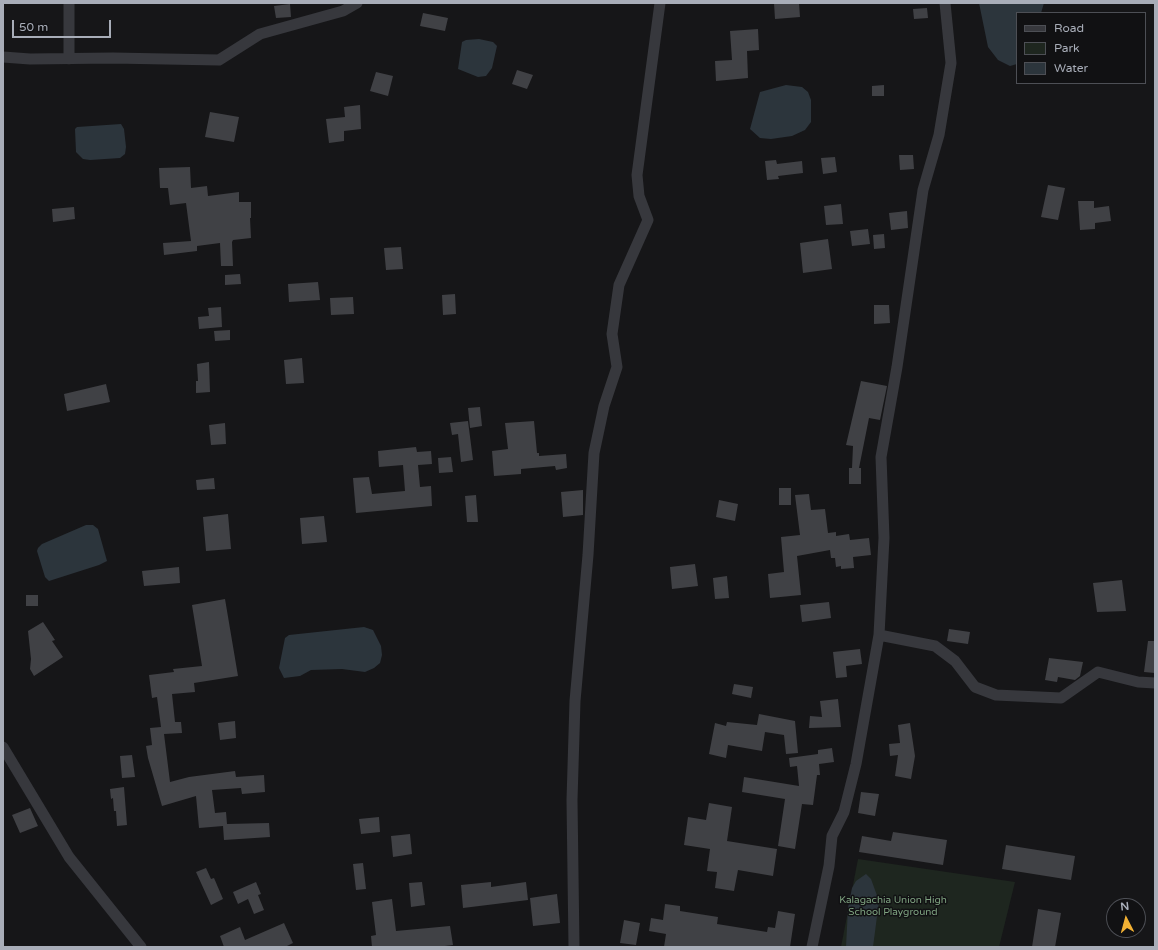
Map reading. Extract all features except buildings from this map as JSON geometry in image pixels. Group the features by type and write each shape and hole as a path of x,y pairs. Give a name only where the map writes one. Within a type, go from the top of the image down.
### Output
{"street":[{"path":"69,3 69,59"},
{"path":"3,57 30,59 219,60 260,34 343,11 357,3"},
{"path":"574,947 572,800 575,701 588,555 594,453 604,406 617,367 612,334 619,285 648,220 639,196 637,175 660,3"},
{"path":"812,947 828,866 832,836 844,812 856,764 879,635 884,538 881,457 897,367 924,190 939,135 951,62 945,3"},
{"path":"879,635 935,646 955,662 975,687 996,695 1061,698 1098,672 1138,682 1155,684"},
{"path":"3,747 69,857 141,947"}],"green space":[{"name":"Kalagachia Union High School Playground","path":"858,859 1015,882 999,947 841,947"}],"water":[{"path":"979,3 1044,3 1041,12 1016,12 1016,64 1010,66 998,60 988,47"},
{"path":"479,39 493,42 497,46 492,68 486,76 478,77 458,69 462,42 466,40"},
{"path":"786,85 802,87 808,92 811,100 811,122 805,130 792,136 771,139 760,138 750,129 760,92"},
{"path":"121,124 124,129 126,147 125,154 120,158 90,160 83,159 76,152 75,129 77,127"},
{"path":"86,525 93,525 98,529 107,561 49,581 45,577 37,551 38,548 42,544"},
{"path":"364,627 373,630 381,646 382,655 380,663 374,668 365,672 342,669 311,670 300,676 284,678 279,668 285,638 289,635"},
{"path":"866,874 871,879 879,901 873,947 846,947 848,908 852,888 856,881"}]}
